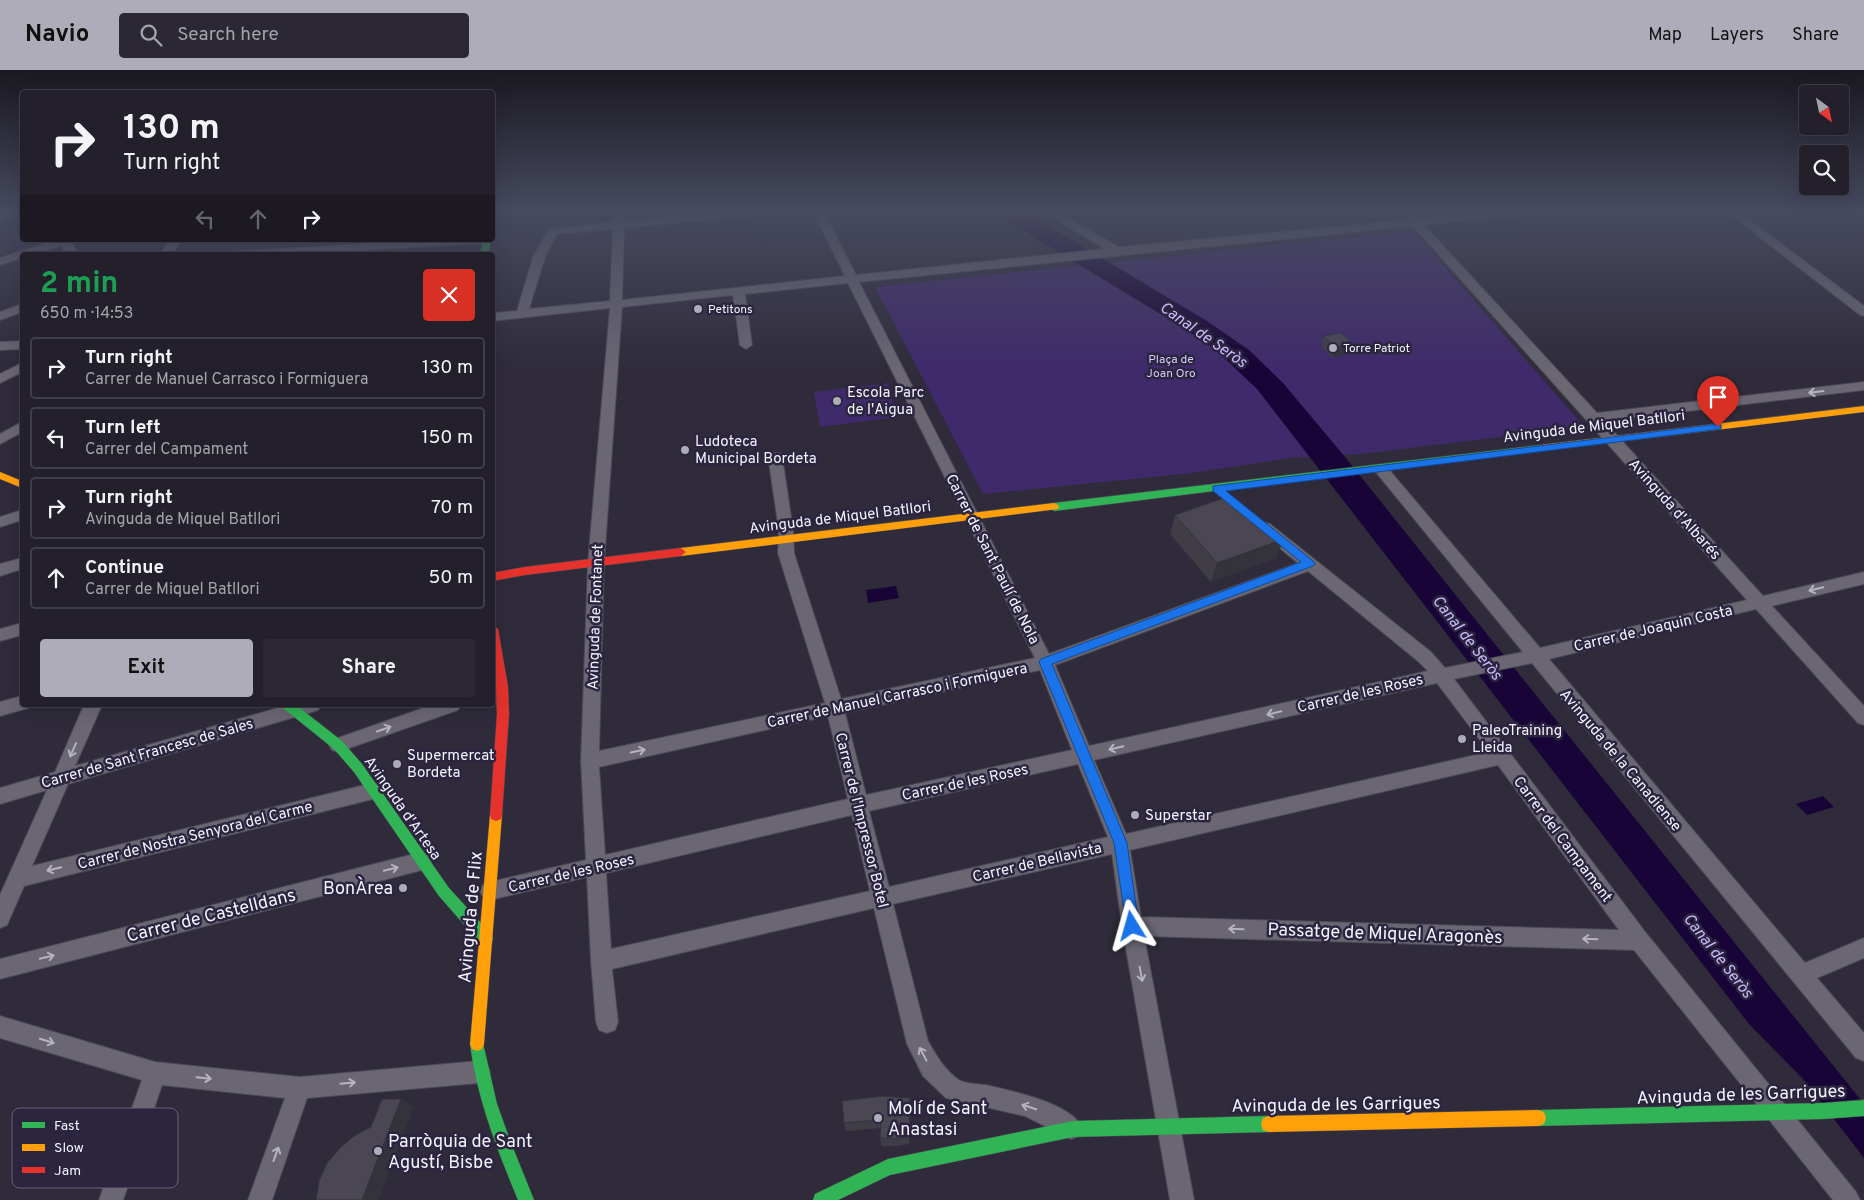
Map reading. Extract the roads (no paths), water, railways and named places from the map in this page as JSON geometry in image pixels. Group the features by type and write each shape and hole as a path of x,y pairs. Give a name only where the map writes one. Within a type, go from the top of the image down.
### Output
{"main road":[{"name":"Avinguda de Miquel Batllori","path":"495,577 1864,409"},
{"path":"0,475 20,485"},
{"name":"Avinguda de Flix","path":"495,651 497,689 503,714 477,1042 479,1072 504,1146 526,1200"},
{"name":"Avinguda d'Artesa","path":"290,708 338,745 358,768 455,907 486,939"},
{"name":"Avinguda de les Garrigues","path":"821,1200 888,1167 1072,1129 1823,1112 1864,1108"}],"street":[{"path":"522,314 536,264"},
{"name":"Avinguda de Fontanet","path":"606,1022 600,961 590,761 596,563 618,264"},
{"name":"Carrer de Sant Paulí de Nola","path":"846,264 971,518 1045,662 1120,843 1132,926 1170,1126"},
{"path":"495,317 1005,264"},
{"name":"Avinguda d'Albarés","path":"1453,264 1864,718"},
{"path":"1804,264 1864,312"},
{"path":"1808,264 1864,306"},
{"path":"739,292 746,345"},
{"path":"0,316 20,309"},
{"path":"0,346 20,345"},
{"name":"Avinguda de Miquel Batllori","path":"1593,418 1864,386"},
{"path":"0,440 20,427"},
{"path":"776,456 786,530 785,541"},
{"name":"Avinguda de la Canadiense","path":"1380,468 1534,656 1864,1050"},
{"path":"1217,489 1230,500"},
{"path":"0,522 20,516"},
{"name":"Carrer del Campament","path":"1255,520 1426,657 1639,940 1848,1200"},
{"name":"Carrer de l'Impressor Botel","path":"785,541 786,552 835,709 918,1044 931,1068 954,1090 1026,1105 1049,1115 1072,1129"},
{"name":"Carrer de Manuel Carrasco i Formiguera","path":"590,761 1045,662 1310,564"},
{"path":"0,570 20,565"},
{"name":"Carrer de Joaquin Costa","path":"1441,675 1534,656 1864,578"},
{"path":"0,635 20,630"},
{"name":"Carrer de les Roses","path":"490,891 596,868 858,805 1441,675"},
{"path":"0,709 20,704"},
{"path":"0,918 92,707"},
{"path":"338,745 446,707"},
{"name":"Carrer de Sant Francesc de Sales","path":"0,796 290,708"},
{"name":"Carrer de Bellavista","path":"600,961 1502,757"},
{"name":"Carrer de Nostra Senyora del Carme","path":"16,879 373,791"},
{"name":"Carrer de Castelldans","path":"0,969 422,861"},
{"name":"Passatge de Miquel Aragonès","path":"1132,926 1639,940"},
{"path":"1802,974 1864,948"},
{"path":"0,1027 155,1073 300,1088 479,1072"},
{"path":"143,1108 155,1073"},
{"path":"260,1200 300,1088"},
{"path":"1170,1126 1182,1200"},
{"path":"111,1200 115,1188"}],"water":[{"name":"Canal de Seròs","path":"1078,264 1111,264 1207,321 1249,350 1283,383 1345,457 1864,1104 1864,1158 1803,1079 1749,1024 1257,389 1216,350"},
{"path":"896,586 899,598 868,603 866,590"},
{"path":"1823,796 1834,807 1807,815 1796,804"}],"place":[{"name":"Petitons","path":"698,309"},
{"name":"Torre Patriot","path":"1333,348"},
{"name":"Escola Parc de l'Aigua","path":"837,401"},
{"name":"Ludoteca Municipal Bordeta","path":"685,450"},
{"name":"PaleoTraining Lleida","path":"1462,739"},
{"name":"Supermercat Bordeta","path":"397,764"},
{"name":"Superstar","path":"1135,815"},
{"name":"BonÀrea","path":"403,888"},
{"name":"Molí de Sant Anastasi","path":"878,1118"},
{"name":"Parròquia de Sant Agustí, Bisbe","path":"378,1151"}],"park label":[{"name":"Plaça de Joan Oro","path":"1171,366"}]}
